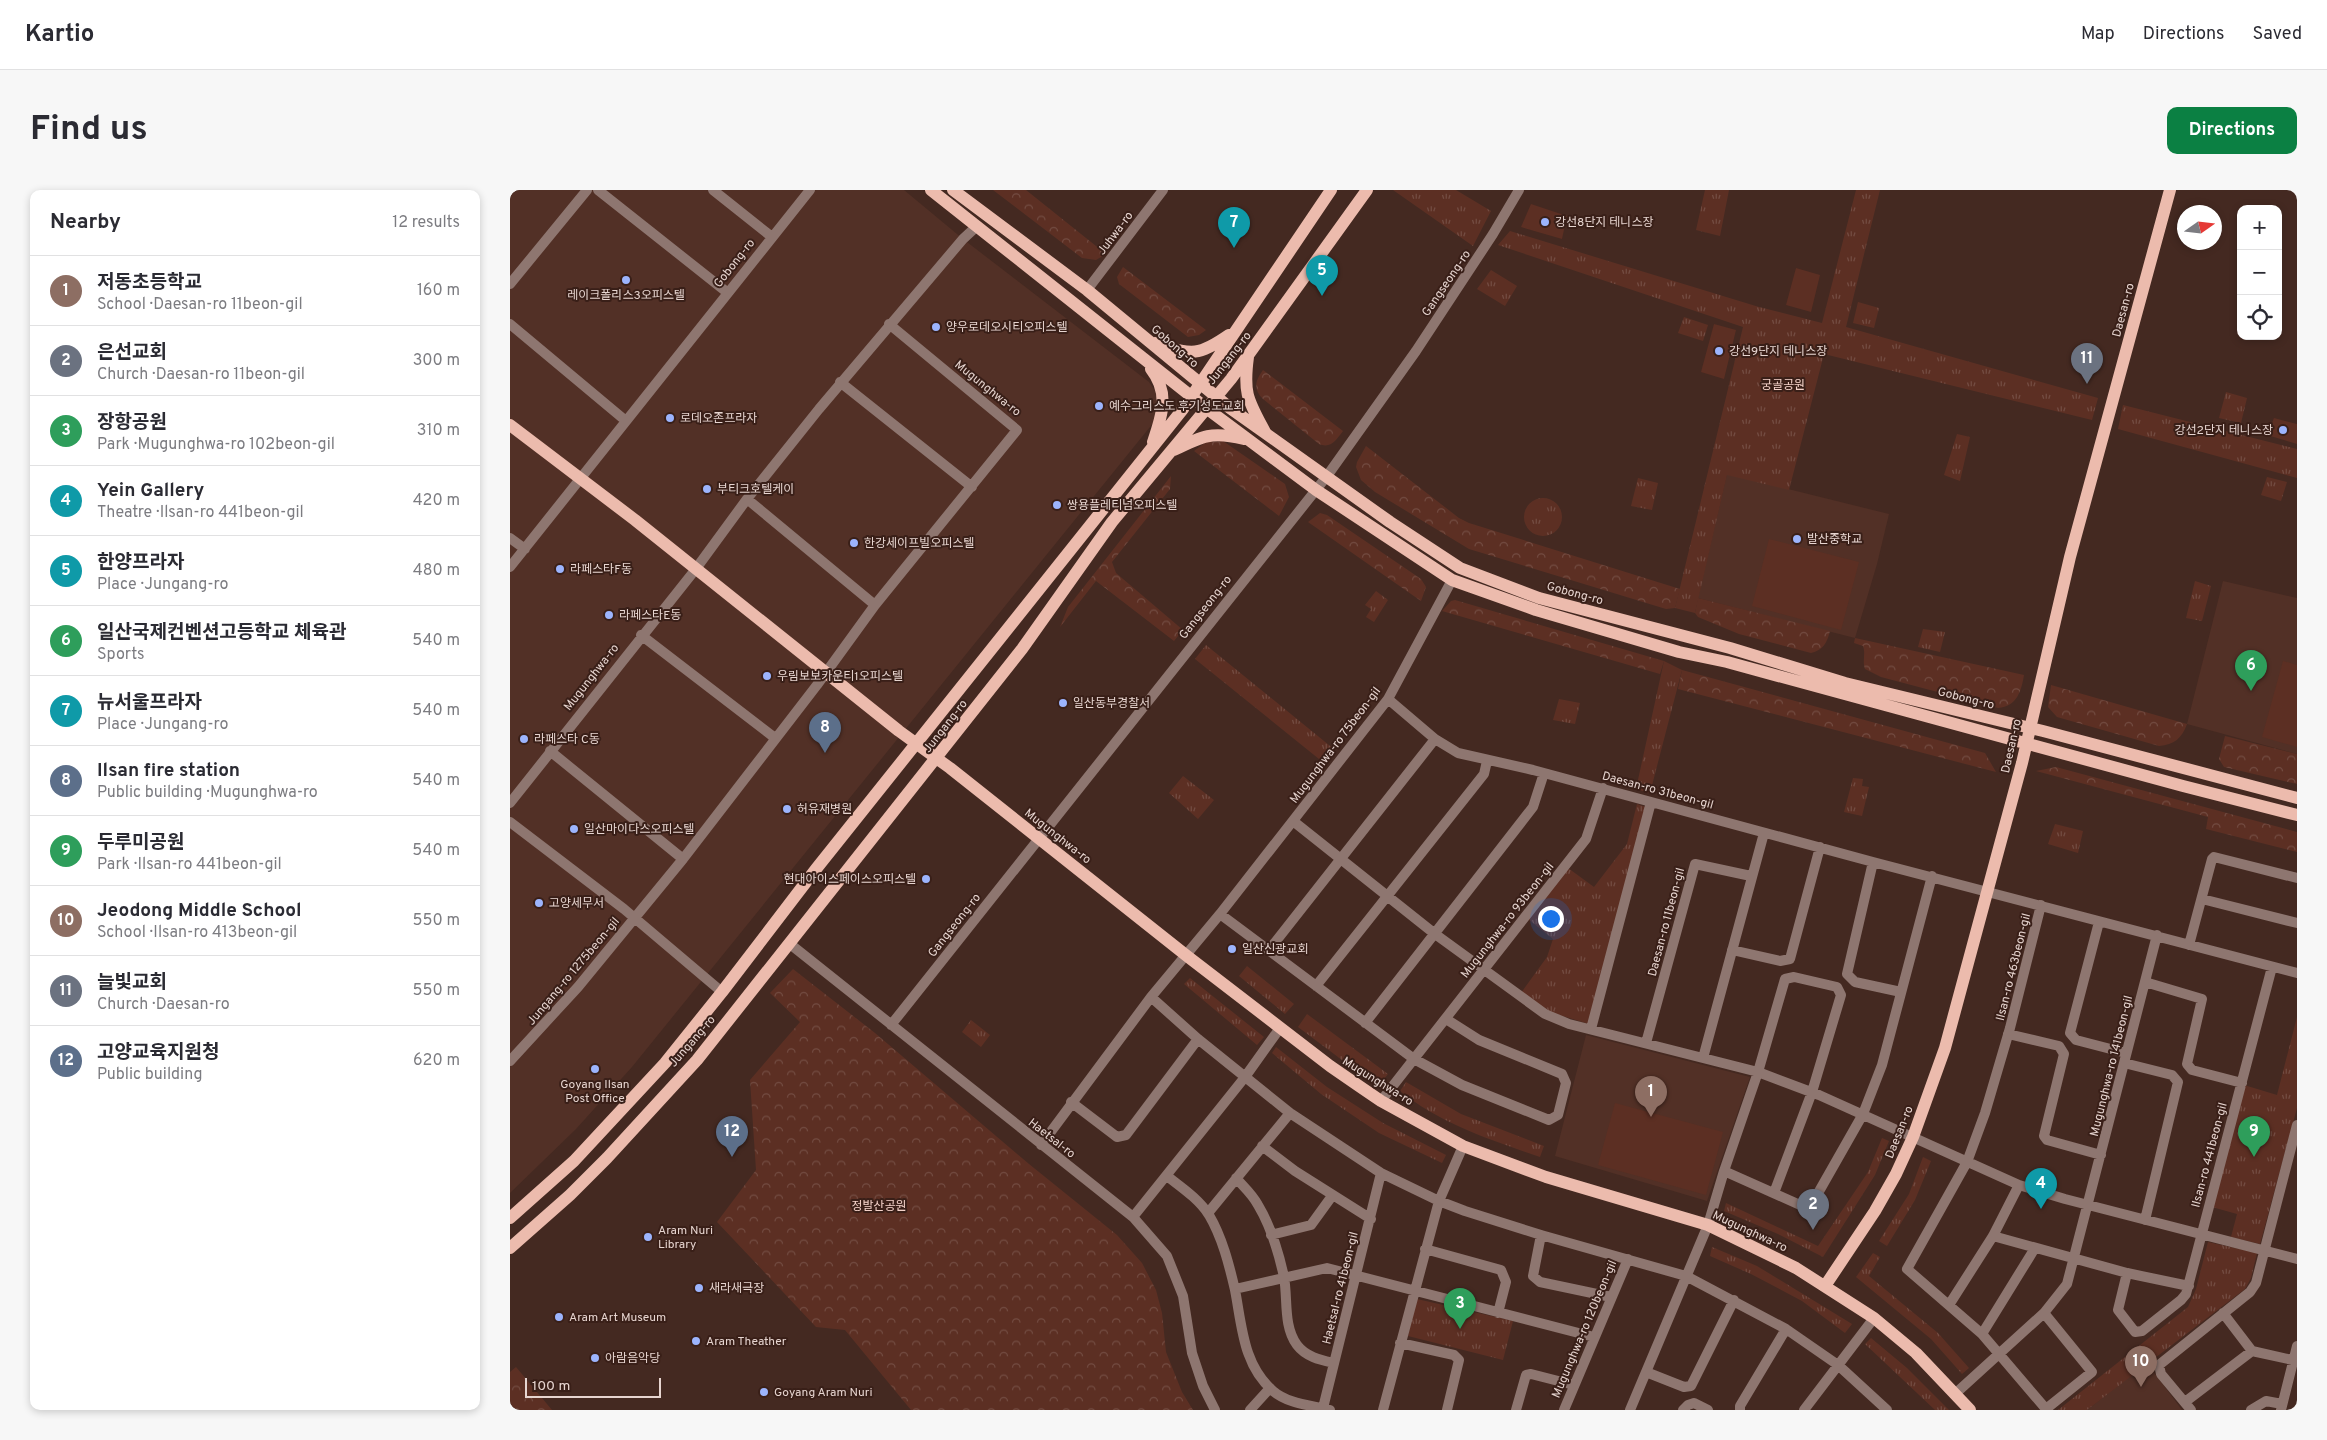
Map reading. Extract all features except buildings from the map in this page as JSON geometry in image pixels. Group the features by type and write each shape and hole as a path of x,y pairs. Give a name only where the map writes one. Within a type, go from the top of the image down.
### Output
{"main road":[{"path":"931,190 1206,408 1316,490 1452,580 1536,610 1680,652 1727,662 2025,744 2297,815"},
{"name":"Gobong-ro","path":"953,190 1086,290 1216,397 1390,522 1460,568 1540,598 1730,648 1845,683 2029,728 2297,798"},
{"name":"Jungang-ro","path":"510,1218 580,1154 665,1063 722,992 816,868 917,744 1192,396 1331,190"},
{"name":"Jungang-ro","path":"510,1248 570,1195 697,1060 1022,649 1112,522 1248,356 1367,190"},
{"name":"Daesan-ro","path":"1825,1286 1876,1211 1896,1174 1913,1137 1945,1048 2025,744 2070,556 2170,190"},
{"path":"1148,340 1184,352 1200,353 1235,331"},
{"path":"1141,356 1159,379 1164,398 1164,408 1149,451"},
{"path":"1248,356 1245,380 1246,395 1266,434"},
{"name":"Mugunghwa-ro","path":"510,425 635,520 695,570 1187,956 1330,1066 1381,1101 1463,1146 1546,1177 1708,1225 1796,1268 1874,1318 1916,1353 1956,1393 1970,1410"},
{"path":"1169,453 1198,438 1211,434 1251,441"}],"street":[{"path":"510,284 587,190"},
{"path":"598,190 728,292"},
{"path":"713,190 772,237"},
{"name":"Gobong-ro","path":"626,421 810,190"},
{"name":"Juhwa-ro","path":"1086,290 1163,190"},
{"name":"Gangseong-ro","path":"891,1025 1327,476 1416,351 1493,234 1519,190"},
{"path":"972,487 840,382 963,239 977,226"},
{"path":"510,324 626,421 510,567"},
{"name":"Mugunghwa-ro","path":"634,918 683,859 827,672 875,606 1017,430 889,324"},
{"name":"Mugunghwa-ro","path":"510,803 641,635 695,570 747,499 840,382"},
{"path":"747,499 875,606"},
{"path":"510,538 525,549"},
{"name":"Mugunghwa-ro 75beon-gil","path":"1041,1145 1071,1102 1151,997 1187,956 1388,699 1452,580"},
{"path":"641,635 775,738"},
{"name":"Daesan-ro 31beon-gil","path":"1388,699 1435,739 1458,753 1603,788 1764,833 1986,890"},
{"path":"1269,950 1435,739"},
{"path":"550,751 683,859"},
{"path":"1316,986 1484,774 1486,760"},
{"path":"1365,1023 1534,807 1544,773"},
{"name":"Mugunghwa-ro 93beon-gil","path":"1381,1101 1586,839 1603,788"},
{"path":"1591,1029 1651,802"},
{"path":"1293,821 1435,934 1545,1014 1591,1029 1758,1072 1863,1114 2019,1185 2089,1206 2297,1258"},
{"path":"510,822 634,918 722,992"},
{"path":"1703,1058 1764,833"},
{"path":"1732,950 1780,961 1790,959 1820,847"},
{"path":"2189,944 2214,857 2297,878"},
{"path":"1873,862 1847,974 1855,982 1900,992"},
{"name":"Daesan-ro 11beon-gil","path":"1646,1043 1695,864 1751,876"},
{"path":"1724,1171 1809,1209 1863,1114 1882,1066 1932,876"},
{"name":"Ilsan-ro 463beon-gil","path":"1986,890 2099,922 2157,935 2297,973"},
{"path":"2202,899 2297,923"},
{"name":"Ilsan-ro 463beon-gil","path":"2008,1034 2041,905"},
{"path":"1220,914 1414,1059 1462,1085 1549,1120 1558,1115 1566,1083 1562,1074 1479,1040 1446,1019"},
{"name":"Jungang-ro 1275beon-gil","path":"511,1059 578,987 634,918"},
{"path":"2099,922 2070,1033 2076,1040 2172,1075 2178,1082 2145,1220"},
{"name":"Mugunghwa-ro 141beon-gil","path":"1956,1393 2044,1313 2067,1284 2089,1206 2157,935"},
{"name":"Haetsal-ro","path":"790,944 1133,1217 1168,1256 1183,1296 1192,1353 1203,1386 1215,1410"},
{"path":"2242,1083 2272,967"},
{"path":"1630,1410 1708,1225 1724,1171 1758,1072 1785,979 1794,977 1837,987 1841,995 1812,1092 1774,1193"},
{"name":"Mugunghwa-ro 141beon-gil","path":"2145,982 2202,999 2187,1064 2192,1070 2242,1083"},
{"name":"Mugunghwa-ro 120beon-gil","path":"1151,997 1198,1039 1290,1113 1381,1172 1438,1201 1541,1235 1628,1258 1686,1276 1734,1300 1786,1330 1838,1365 1882,1408"},
{"path":"1133,1217 1245,1077 1280,1028"},
{"path":"2008,1034 1985,1112 1967,1162 1907,1269 2000,1352 2046,1409 2092,1372 2044,1313"},
{"name":"Mugunghwa-ro 141beon-gil","path":"2008,1034 2059,1046 2064,1054 2044,1136 2047,1140 2101,1155"},
{"path":"1071,1102 1117,1137 1121,1137 1126,1134 1198,1039"},
{"name":"Ilsan-ro 441beon-gil","path":"2127,1273 2118,1310 2135,1332 2142,1331 2182,1300 2189,1286 2242,1083"},
{"path":"1208,1213 1290,1113"},
{"path":"2252,1350 2188,1406 2161,1374 2159,1365 2250,1292 2256,1284 2297,1126"},
{"name":"Haetsal-ro 41beon-gil","path":"1262,1146 1332,1196 1370,1219"},
{"path":"1383,1410 1438,1201 1463,1146"},
{"name":"Haetsal-ro 41beon-gil","path":"1167,1176 1192,1196 1208,1213 1223,1243 1235,1289 1246,1350 1255,1370 1270,1388 1295,1402 1326,1409 1334,1363 1381,1172"},
{"name":"Haetsal-ro 41beon-gil","path":"1236,1178 1258,1204 1271,1235 1284,1277 1289,1327 1297,1345 1304,1352 1319,1360 1334,1363"},
{"path":"1949,1305 1993,1236 2019,1185"},
{"path":"1271,1235 1311,1225 1332,1196"},
{"path":"1541,1235 1533,1276 1540,1282 1611,1297"},
{"path":"1993,1236 2127,1273 2189,1286"},
{"path":"1982,1334 2035,1248"},
{"path":"1425,1249 1501,1270 1506,1282 1498,1313"},
{"name":"Mugunghwa-ro 120beon-gil","path":"1564,1410 1628,1258"},
{"path":"1235,1289 1326,1268 1355,1278 1594,1337"},
{"path":"1646,1372 1684,1387 1691,1386 1734,1300"},
{"path":"2223,1312 2252,1350 2295,1361"},
{"path":"1804,1410 1874,1318"},
{"path":"1740,1410 1740,1406 1786,1330"},
{"path":"1400,1343 1454,1355 1459,1360 1448,1410"},
{"path":"2252,1410 2266,1401 2282,1407 2295,1361 2297,1346"},
{"path":"1516,1410 1526,1375 1531,1374 1574,1385"},
{"path":"1250,1410 1270,1388"},
{"path":"1685,1407 1694,1403 1708,1410"}],"shaded area":[{"path":"510,190 904,190 963,239 1149,382 1160,398 1154,422 632,1067 576,1129 510,1193"},
{"name":"발산중학교","path":"1727,474 1889,514 1877,564 1855,638 1698,598"},
{"path":"2223,581 2297,598 2297,754 2187,724"},
{"path":"1586,1035 1750,1077 1707,1201 1555,1156"},
{"path":"2147,1363 2182,1410 2087,1410"}],"green space":[{"path":"993,190 1026,190 1106,254 1096,260 1082,258"},
{"path":"1393,190 1456,190 1491,211 1473,246"},
{"path":"1705,190 1729,190 1720,236 1696,230"},
{"name":"궁골공원","path":"1856,190 1880,190 1846,327 2098,398 2092,420 1824,354 1789,490 1727,475 1695,613 1675,608 1743,327 1498,245 1510,231 1759,307 1822,323"},
{"name":"강선8단지 테니스장","path":"1531,204 1567,216 1562,239 1521,227"},
{"path":"1123,267 1206,330 1199,335 1188,337 1119,284 1117,277"},
{"path":"1796,268 1820,275 1811,312 1786,305"},
{"path":"1491,270 1517,286 1505,306 1477,289"},
{"path":"1858,302 1879,308 1874,328 1853,323"},
{"path":"1684,317 1708,325 1703,341 1678,333"},
{"name":"강선9단지 테니스장","path":"1714,324 1736,330 1724,379 1701,372"},
{"path":"1263,370 1343,431 1330,444 1319,444 1263,399 1256,385"},
{"path":"2226,392 2247,398 2241,423 2219,418"},
{"path":"2123,405 2297,449 2297,478 2118,429"},
{"name":"강선2단지 테니스장","path":"2274,418 2297,424 2297,444 2267,435"},
{"path":"1957,434 1970,437 1960,481 1944,475"},
{"path":"1223,441 1285,484 1289,497 1279,516 1194,451 1206,442"},
{"path":"1366,446 1459,518 1469,523 1680,589 1675,608 1666,609 1469,549 1375,492 1361,480 1356,467"},
{"path":"1171,476 1170,489 1112,562 1116,573 1183,630 1174,641 1096,581 1060,627 1068,607"},
{"path":"2267,477 2287,482 2281,501 2261,495"},
{"path":"1638,478 1658,483 1652,510 1631,506"},
{"path":"1543,498 1550,499 1556,504 1561,510 1561,524 1556,530 1550,535 1543,536 1536,535 1530,530 1525,524 1524,517 1525,510 1530,504 1536,499"},
{"path":"1320,513 1327,515 1421,579 1426,587 1421,601 1308,522"},
{"path":"1769,539 1859,562 1841,630 1752,606"},
{"path":"2195,581 2211,586 2202,621 2186,618"},
{"path":"1376,591 1388,600 1374,622 1366,617 1371,609 1365,605"},
{"path":"1698,598 1830,631 1824,645 1819,650 1811,653 1739,634 1698,617 1695,613"},
{"path":"1455,600 1664,661 1660,674 1442,611 1451,601"},
{"path":"1923,629 1945,632 1940,652 1918,647"},
{"path":"1855,638 2024,675 2021,687 2014,701 1998,708 1881,677 1865,669 1863,646 1854,643"},
{"path":"1206,645 1335,750 1324,763 1195,659"},
{"path":"1664,661 1682,670 1650,793 1636,789"},
{"path":"2283,661 2297,665 2297,747 2262,737"},
{"path":"1682,670 1985,753 1996,772 1678,689"},
{"path":"2051,685 2187,724 2177,740 2159,746 2057,717 2048,707"},
{"path":"1559,699 1580,703 1575,724 1553,720"},
{"path":"2225,736 2297,754 2297,784 2224,767 2219,759"},
{"path":"2056,767 2297,832 2297,852 2206,829 2208,817 2036,771"},
{"path":"1183,776 1214,800 1198,819 1169,793"},
{"path":"1853,778 1863,779 1862,786 1869,787 1862,816 1844,812"},
{"path":"1637,804 1646,807 1589,1024 1546,1011 1521,993 1547,957 1553,939 1528,919 1568,868 1594,887 1627,844"},
{"path":"2055,824 2083,831 2078,853 2048,844"},
{"path":"1247,966 1294,1004 1285,1014 1239,976"},
{"name":"정발산공원","path":"793,969 875,1033 1029,1164 1117,1235 1142,1263 1156,1290 1162,1313 1166,1352 1182,1392 1193,1410 911,1410 845,1330 816,1327 717,1222 756,1170 750,1080 800,1022 770,993"},
{"path":"1190,978 1264,1037 1257,1045 1184,984"},
{"path":"1307,1014 1388,1074 1380,1084 1346,1063 1298,1027"},
{"path":"2297,1017 2297,1108 2260,1244 2231,1237 2237,1214 2212,1207 2244,1085 2277,1095"},
{"path":"971,1020 990,1035 981,1047 962,1032"},
{"path":"1276,1047 1327,1087 1383,1123 1446,1155 1442,1163 1379,1133 1321,1094 1272,1053"},
{"path":"1406,1082 1461,1114 1544,1146 1540,1157 1467,1130 1432,1113 1400,1091"},
{"path":"1615,1103 1723,1132 1706,1195 1598,1165"},
{"path":"1882,1138 1889,1141 1875,1175 1823,1257 1778,1234 1724,1211 1726,1203 1818,1246 1868,1172"},
{"path":"1923,1157 1931,1161 1915,1200 1887,1246 1879,1241 1909,1194"},
{"path":"2208,1242 2257,1253 2251,1278 2245,1289 2087,1410 2058,1410 2188,1307 2196,1289"},
{"path":"1712,1247 1757,1266 1852,1324 1845,1333 1802,1301 1751,1274 1710,1256"},
{"path":"1873,1253 1880,1257 1869,1276 1938,1333 1969,1368 1962,1374 1931,1339 1856,1277"},
{"path":"1417,1299 1513,1321 1503,1360 1408,1336"},
{"path":"1871,1338 1907,1368 1949,1410 1935,1410 1865,1344"},
{"path":"516,1367 552,1410 510,1410 510,1372"}],"place":[{"name":"강선8단지 테니스장","path":"1545,222"},
{"name":"뉴서울프라자","path":"1234,248"},
{"name":"레이크폴리스3오피스텔","path":"626,280"},
{"name":"한양프라자","path":"1322,296"},
{"name":"양우로데오시티오피스텔","path":"936,327"},
{"name":"강선9단지 테니스장","path":"1719,351"},
{"name":"늘빛교회","path":"2087,384"},
{"name":"예수그리스도 후기성도교회","path":"1099,406"},
{"name":"로데오존프라자","path":"670,418"},
{"name":"강선2단지 테니스장","path":"2283,430"},
{"name":"부티크호텔케이","path":"707,489"},
{"name":"쌍용플레티넘오피스텔","path":"1057,505"},
{"name":"발산중학교","path":"1797,539"},
{"name":"한강세이프빌오피스텔","path":"854,543"},
{"name":"라페스타F동","path":"560,569"},
{"name":"라페스타E동","path":"609,615"},
{"name":"우림보보카운티1오피스텔","path":"767,676"},
{"name":"일산국제컨벤션고등학교 체육관","path":"2251,691"},
{"name":"일산동부경찰서","path":"1063,703"},
{"name":"라페스타 C동","path":"524,739"},
{"name":"Ilsan fire station","path":"825,753"},
{"name":"허유재병원","path":"787,809"},
{"name":"일산마이다스오피스텔","path":"574,829"},
{"name":"현대아이스페이스오피스텔","path":"926,879"},
{"name":"고양세무서","path":"539,903"},
{"name":"일산신광교회","path":"1232,949"},
{"name":"Goyang Ilsan Post Office","path":"595,1069"},
{"name":"저동초등학교","path":"1651,1117"},
{"name":"고양교육지원청","path":"732,1157"},
{"name":"두루미공원","path":"2254,1157"},
{"name":"Yein Gallery","path":"2041,1209"},
{"name":"은선교회","path":"1813,1230"},
{"name":"Aram Nuri Library","path":"648,1237"},
{"name":"새라새극장","path":"699,1288"},
{"name":"Aram Art Museum","path":"559,1317"},
{"name":"장항공원","path":"1460,1329"},
{"name":"Aram Theather","path":"696,1341"},
{"name":"아람음악당","path":"595,1358"},
{"name":"Jeodong Middle School","path":"2141,1387"},
{"name":"Goyang Aram Nuri","path":"764,1392"}]}
